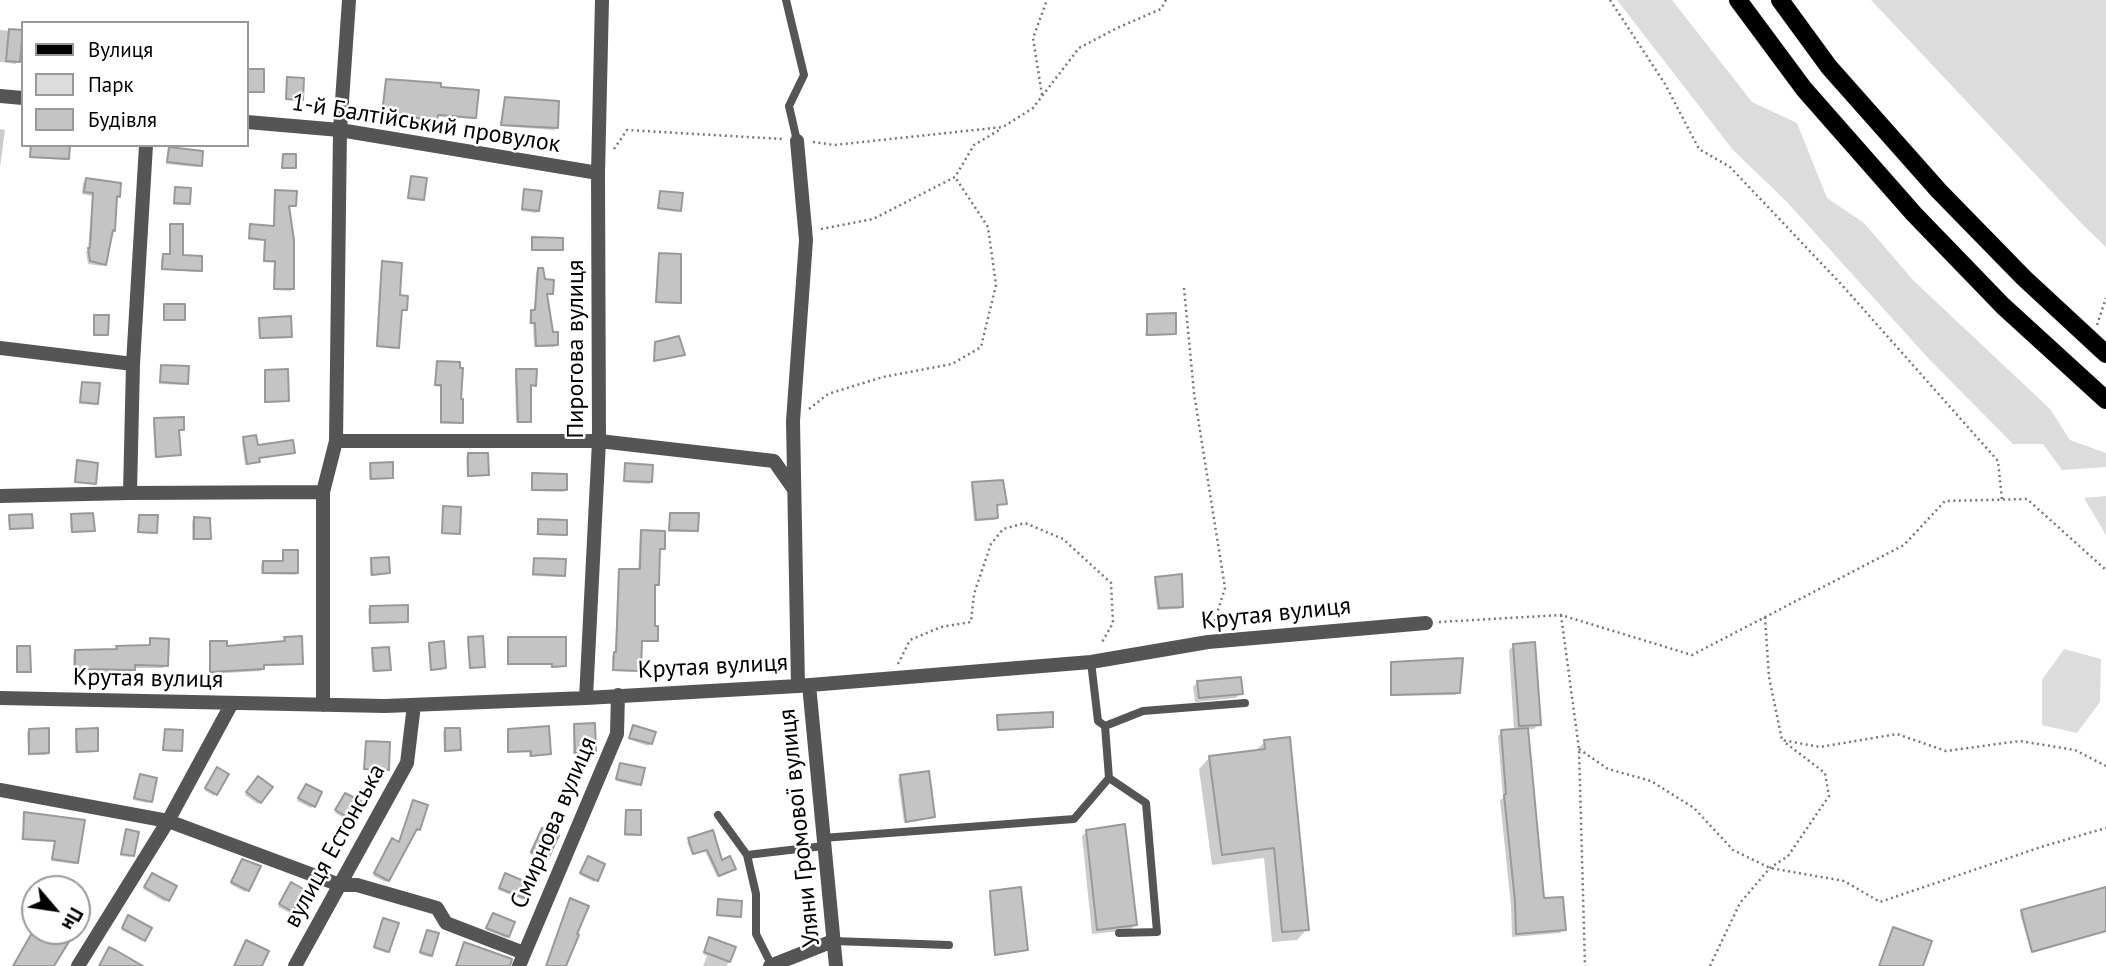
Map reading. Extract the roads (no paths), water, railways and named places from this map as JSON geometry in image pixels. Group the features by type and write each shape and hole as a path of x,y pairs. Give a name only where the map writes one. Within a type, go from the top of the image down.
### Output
{"main road":[{"path":"1738,0 1804,89 1914,214 2003,306 2106,400"},
{"path":"1780,0 1829,67 1939,191 2024,278 2106,354"}],"street":[{"path":"323,705 323,492 336,441 340,130 349,0"},
{"name":"Пирогова вулиця","path":"586,698 599,441 597,173 602,0"},
{"path":"0,96 21,98"},
{"name":"1-й Балтійський провулок","path":"248,122 340,130 597,173"},
{"name":"Уляни Громової вулиця","path":"797,141 806,240 793,421 793,488 803,685 836,966"},
{"path":"130,493 133,364 146,147"},
{"path":"0,348 133,364"},
{"path":"336,441 599,441 774,461 793,488"},
{"path":"0,496 323,492"},
{"name":"Крутая вулиця","path":"0,698 414,705 586,698 803,685 1091,662 1208,642 1426,623"},
{"name":"Смирнова вулиця","path":"521,959 617,734 618,695"},
{"path":"78,966 169,821 232,703"},
{"name":"вулиця Естонська","path":"295,966 407,762 414,705"},
{"path":"0,790 169,821 340,885 357,886 437,908 446,923 521,959"},
{"path":"771,965 834,941"}],"lane":[{"path":"786,0 804,75 789,106 797,141"},
{"path":"1091,662 1098,721 1105,726"},
{"path":"1105,726 1143,711 1245,703"},
{"path":"747,855 823,842 1074,819 1109,778 1105,726"},
{"path":"1109,778 1146,803 1157,932 1119,933"},
{"path":"718,815 747,855 756,894 756,934 771,965"},
{"path":"834,941 949,945"}]}
